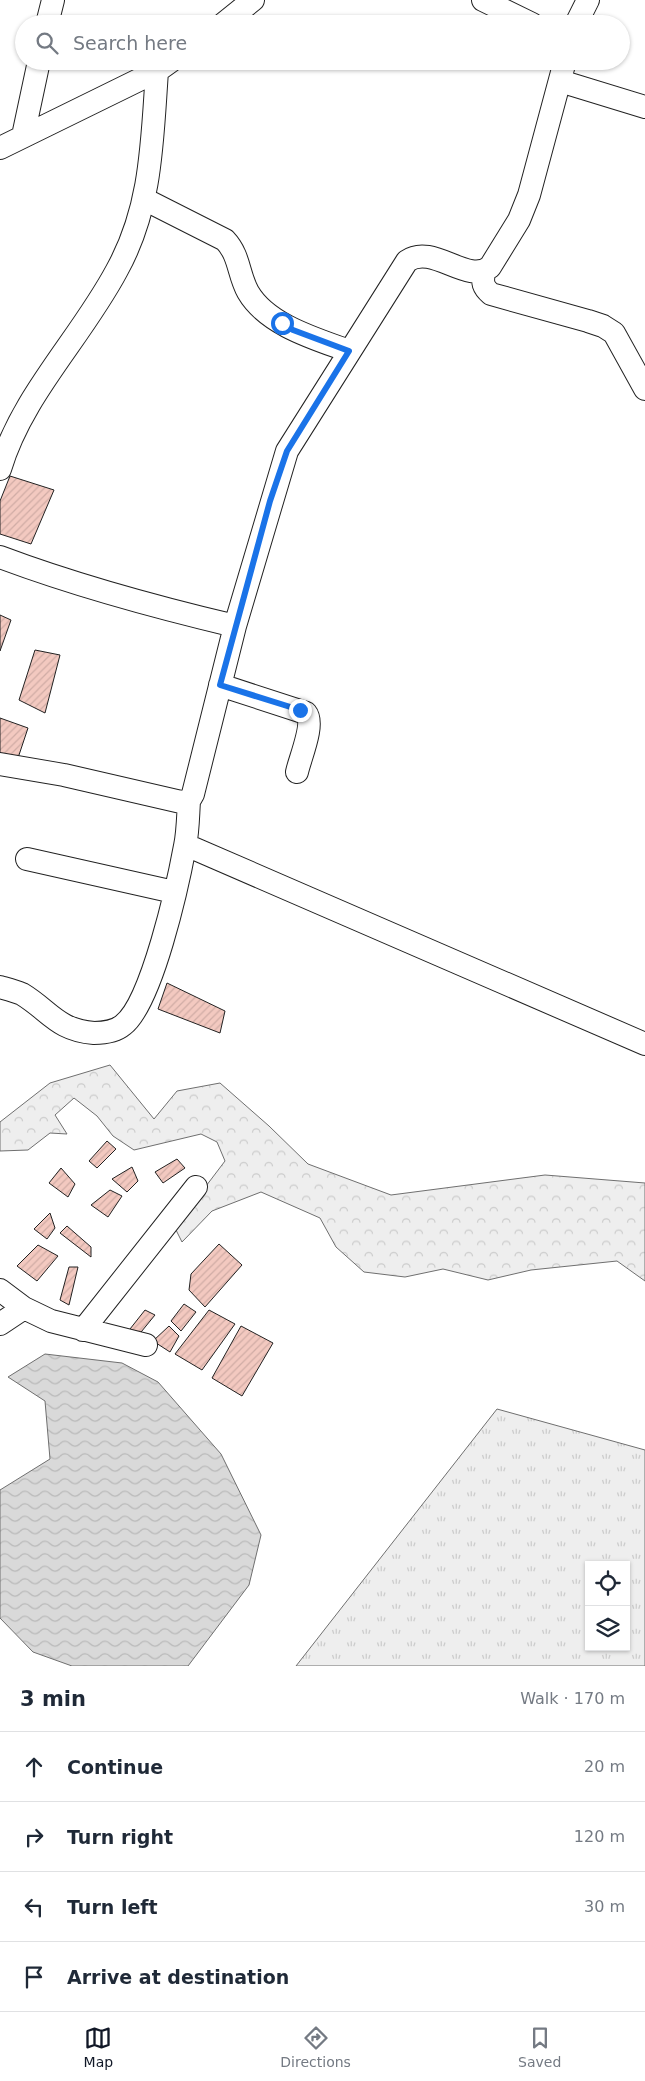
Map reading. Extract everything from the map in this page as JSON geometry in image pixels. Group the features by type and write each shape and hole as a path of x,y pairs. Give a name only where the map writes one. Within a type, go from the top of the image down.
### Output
{"street":[{"path":"49,15 53,0"},
{"path":"234,15 253,0"},
{"path":"483,0 514,15"},
{"path":"580,15 588,0"},
{"path":"23,136 37,70"},
{"path":"0,148 156,70"},
{"path":"0,469 6,435 88,319 118,270 132,240 144,199 150,169 163,70"},
{"path":"0,987 20,993 55,1021 75,1030 96,1033 109,1031 123,1026 132,1016 144,994 159,952 186,845 189,801 193,794 235,626 275,486 287,451 407,261 415,255 425,256 475,272 484,272 490,267 519,220 529,195 562,71 645,107"},
{"path":"144,199 225,240 233,248 238,258 249,293 257,303 282,323 301,334 349,351"},
{"path":"484,272 482,283 491,294 596,323 614,333 645,389"},
{"path":"0,557 101,592 235,626"},
{"path":"220,685 306,712 310,718 309,726 296,772"},
{"path":"0,764 64,775 181,802 189,801"},
{"path":"186,845 645,1044"},
{"path":"27,859 174,892"},
{"path":"83,1330 196,1187"},
{"path":"0,1290 24,1308 51,1321 146,1345"},
{"path":"0,1324 24,1308"}],"green space":[{"path":"110,1065 154,1119 177,1091 220,1083 269,1126 308,1164 391,1195 545,1175 645,1183 645,1281 617,1261 531,1270 488,1280 443,1269 405,1277 364,1272 336,1247 320,1218 261,1192 212,1211 182,1242 171,1220 203,1190 225,1161 217,1142 201,1134 134,1150 113,1136 97,1116 74,1098 55,1115 67,1134 50,1133 28,1150 0,1151 0,1122 50,1083"},
{"path":"497,1409 645,1450 645,1666 296,1666"}],"water":[{"path":"45,1354 122,1363 158,1382 221,1454 261,1535 249,1585 188,1666 72,1666 33,1652 0,1618 0,1490 50,1459 45,1401 8,1377"}],"building":[{"path":"10,476 54,490 31,544 0,534 0,501"},
{"path":"0,615 11,620 0,651"},
{"path":"35,650 60,655 45,713 19,700"},
{"path":"0,718 28,728 17,761 0,756"},
{"path":"167,983 225,1011 220,1033 158,1009"},
{"path":"107,1141 116,1149 97,1168 89,1161"},
{"path":"177,1159 185,1168 163,1183 155,1172"},
{"path":"132,1167 138,1181 127,1192 112,1179"},
{"path":"61,1168 75,1184 68,1197 49,1183"},
{"path":"110,1190 122,1196 108,1217 91,1205"},
{"path":"50,1213 55,1228 47,1239 34,1229"},
{"path":"67,1226 91,1247 91,1257 60,1233"},
{"path":"219,1244 242,1265 205,1307 189,1290 191,1274"},
{"path":"38,1245 58,1256 37,1281 17,1266"},
{"path":"69,1267 78,1267 69,1305 60,1300"},
{"path":"184,1304 196,1312 181,1331 171,1321"},
{"path":"145,1310 155,1315 137,1337 130,1329"},
{"path":"209,1310 235,1324 202,1370 175,1354"},
{"path":"169,1326 179,1336 170,1352 153,1341"},
{"path":"241,1326 273,1343 242,1396 212,1378"}],"route":[{"path":"282,323 308,337 349,351 300,428 287,451 279,471 220,685 300,710"}]}
